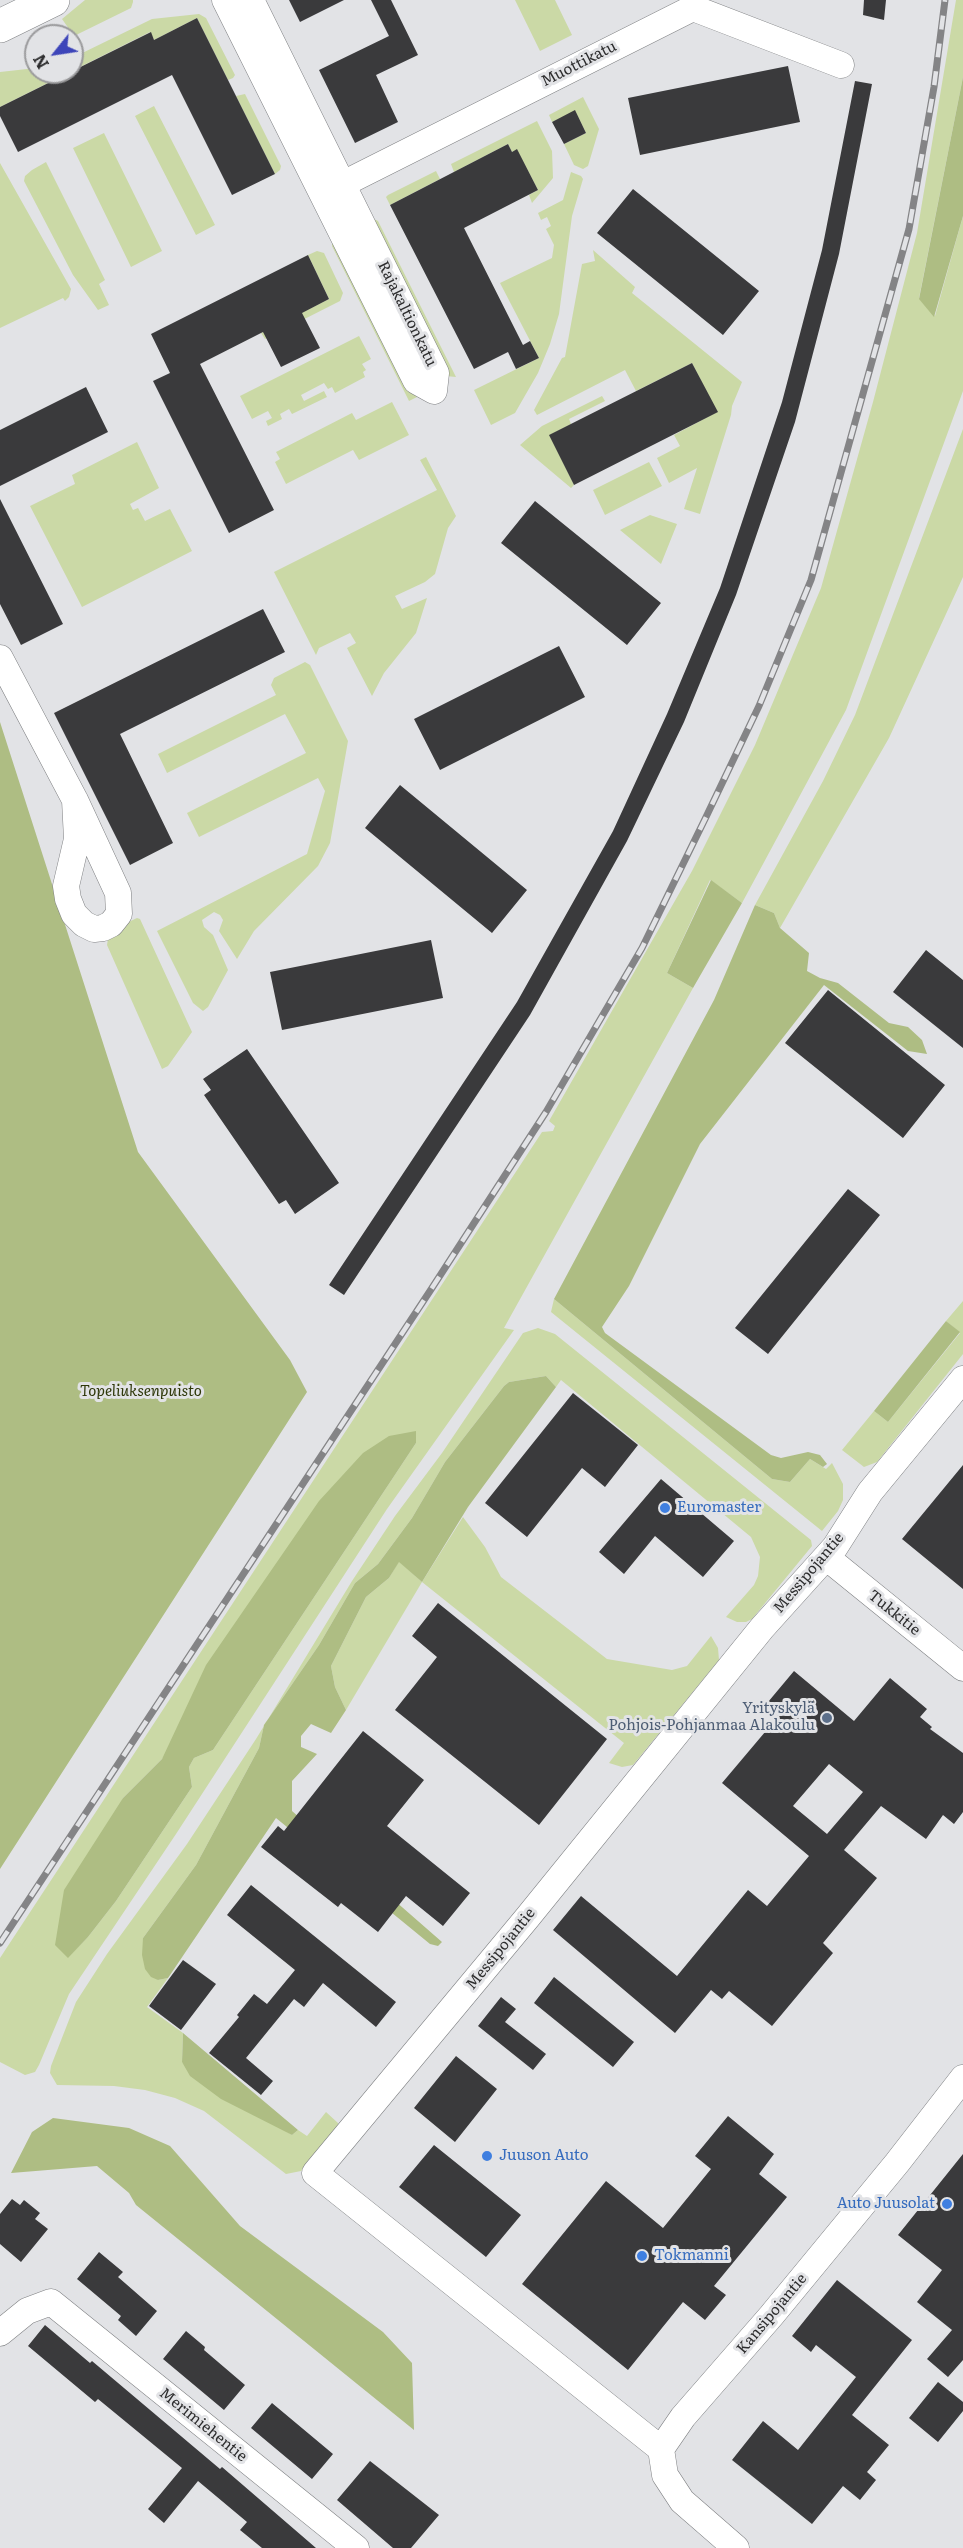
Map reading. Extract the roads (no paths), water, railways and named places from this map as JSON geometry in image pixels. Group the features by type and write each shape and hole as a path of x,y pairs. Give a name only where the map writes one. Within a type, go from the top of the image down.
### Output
{"street":[{"name":"Rajakaltionkatu","path":"225,0 333,188 436,373 434,391 416,381 333,188 251,0"},
{"name":"Muottikatu","path":"333,188 693,8 841,65"},
{"path":"0,658 75,800"},
{"name":"Messipojantie","path":"661,2449 315,2173 526,1919 762,1628 826,1557 870,1492 963,1379"},
{"name":"Tukkitie","path":"826,1557 963,1668"},
{"name":"Kansipojantie","path":"661,2449 683,2417 771,2316 890,2172 963,2078"},
{"name":"Merimiehentie","path":"0,2333 27,2311 51,2302 356,2548"},
{"path":"661,2449 665,2475 682,2501 736,2548"}],"railway":[{"path":"0,1943 546,1112 642,948 706,817 759,706 811,580 909,229 934,87 945,0"}],"place":[{"name":"Euromaster","path":"665,1508"},
{"name":"Yrityskylä Pohjois-Pohjanmaa Alakoulu","path":"827,1718"},
{"name":"Juuson Auto","path":"487,2156"},
{"name":"Auto Juusolat","path":"947,2204"},
{"name":"Tokmanni","path":"642,2256"}],"park label":[{"name":"Topeliuksenpuisto","path":"141,1392"}]}
